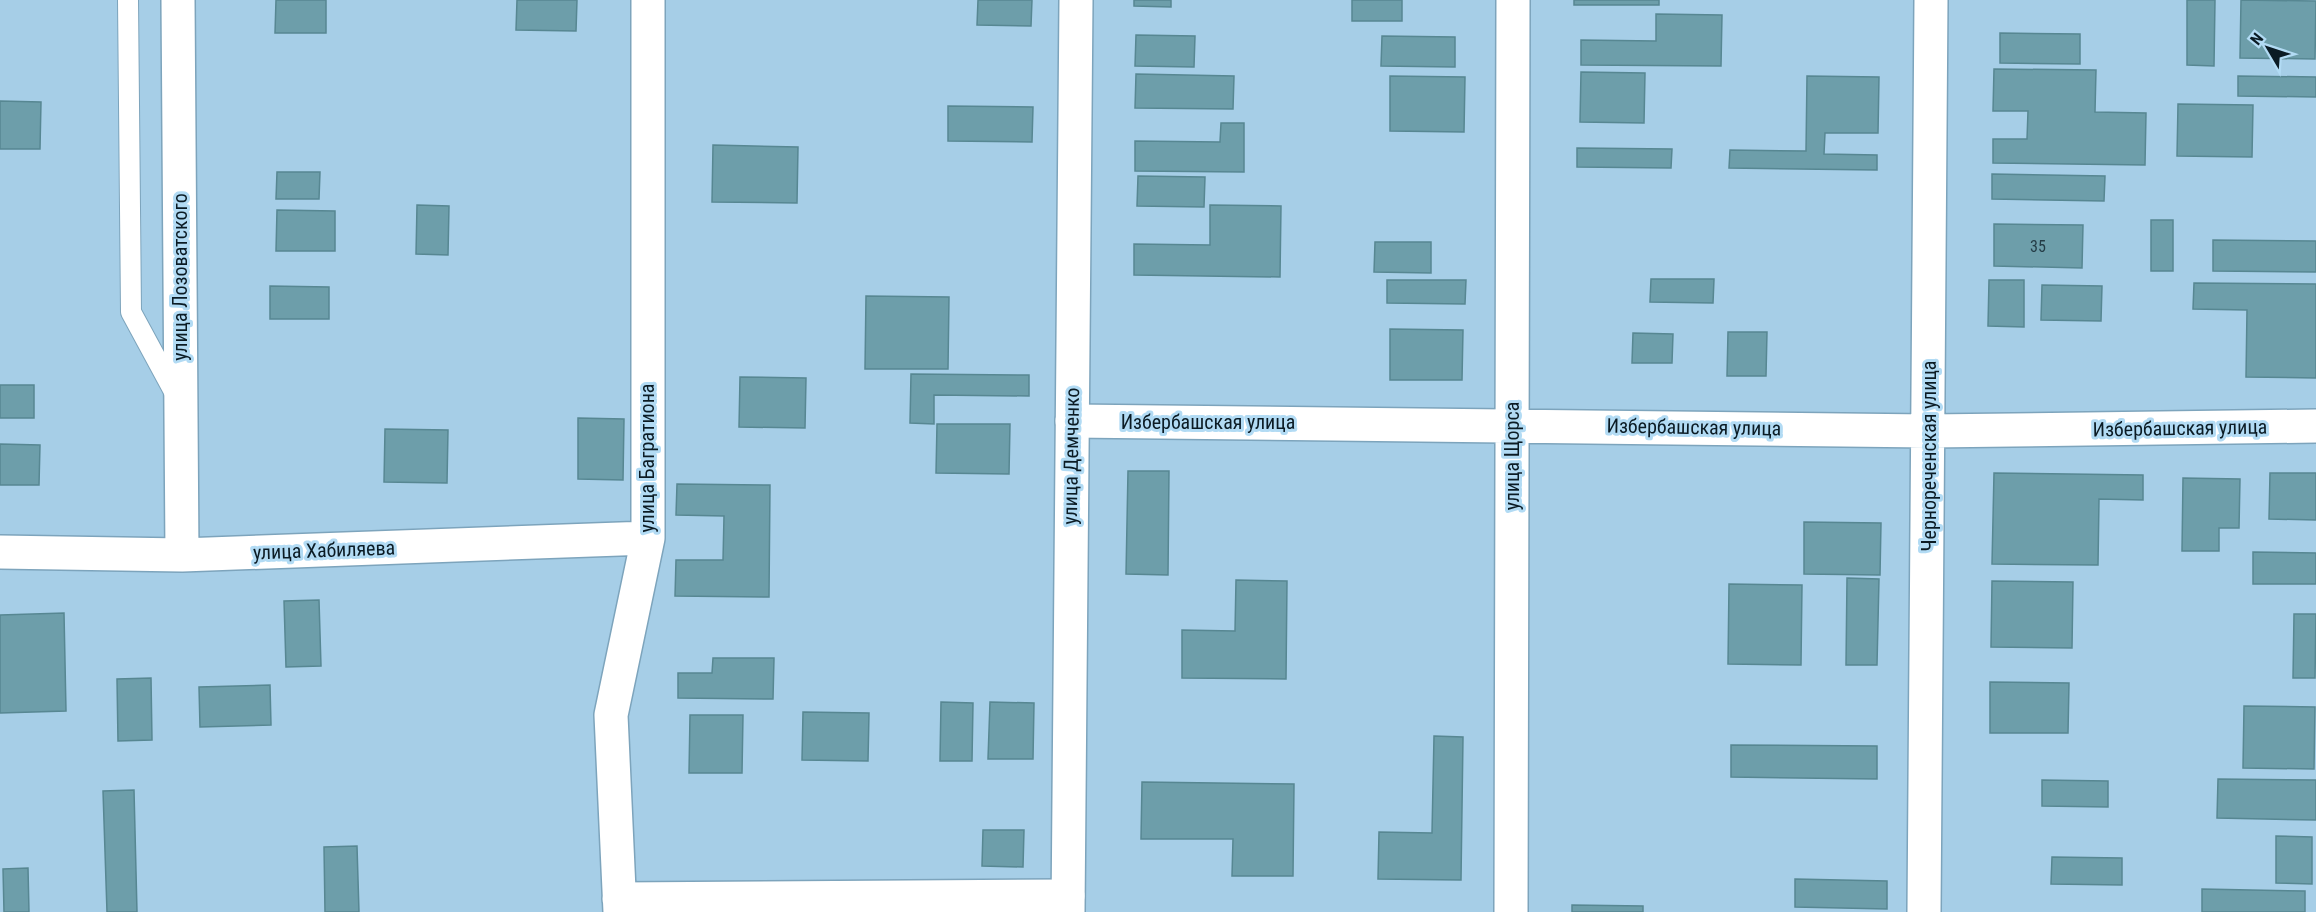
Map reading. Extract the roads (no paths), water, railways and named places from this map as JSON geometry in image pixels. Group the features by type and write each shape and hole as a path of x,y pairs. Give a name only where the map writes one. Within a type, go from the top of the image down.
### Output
{"street":[{"name":"улица Лозоватского","path":"178,0 182,555"},
{"name":"улица Багратиона","path":"620,906 611,714 648,538 648,0"},
{"name":"улица Демченко","path":"1068,904 1076,0"},
{"name":"улица Щорса","path":"1511,912 1513,0"},
{"name":"Чернореченская улица","path":"1924,912 1931,0"},
{"name":"Избербашская улица","path":"1072,421 1929,430 2316,426"},
{"name":"улица Хабиляева","path":"0,552 182,555 648,538"},
{"path":"620,906 1068,904"}],"lane":[{"path":"128,0 131,312 181,404"}]}
